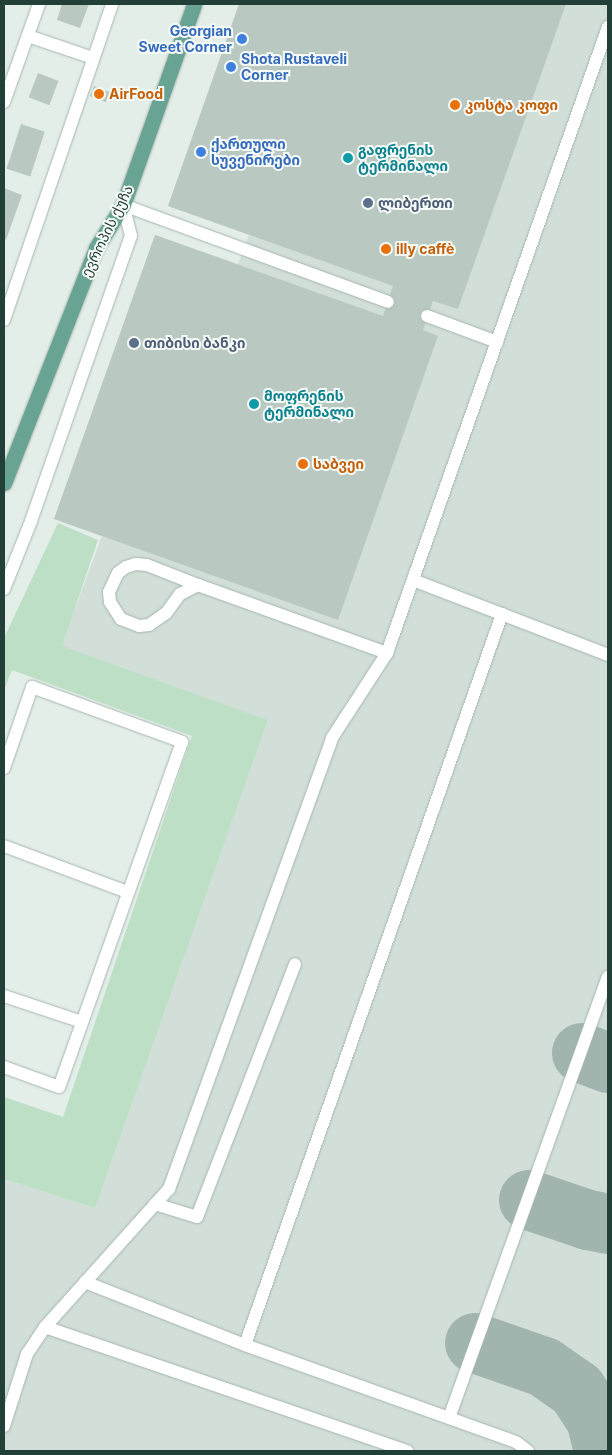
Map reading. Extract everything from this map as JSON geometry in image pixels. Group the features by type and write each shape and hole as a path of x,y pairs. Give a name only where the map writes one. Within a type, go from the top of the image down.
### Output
{"main road":[{"name":"ევროპის ქუჩა","path":"4,484 96,248 123,205 194,4"}],"lane":[{"path":"4,102 39,4"},
{"path":"4,320 112,4"},
{"path":"4,1426 27,1354 45,1327 169,1189 332,738 387,652 608,27"},
{"path":"28,36 93,58"},
{"path":"123,205 388,302"},
{"path":"4,589 31,521 131,236 123,205"},
{"path":"428,316 497,342"},
{"path":"198,585 180,594 166,613 149,625 139,626 120,619 110,602 109,592 118,573 126,567 136,564 147,565 387,652"},
{"path":"413,580 608,655"},
{"path":"244,1345 502,614"},
{"path":"4,768 32,687 182,742 59,1087 4,1067"},
{"path":"4,846 128,892"},
{"path":"155,1204 197,1217 295,964"},
{"path":"449,1418 608,977"},
{"path":"4,996 82,1022"},
{"path":"85,1282 244,1345 516,1442 528,1451"},
{"path":"45,1327 407,1451"}],"shaded area":[{"path":"239,4 608,4 608,1451 4,1451 4,1179 95,1208 268,720 61,646 102,536 54,519 155,235 238,264 249,235 168,206"}],"green space":[{"path":"58,523 98,540 62,646 268,720 95,1208 4,1179 4,1097 63,1117 192,736 12,670 4,690 4,638"}],"building":[{"path":"62,4 89,4 80,28 57,20"},
{"path":"239,4 566,4 458,309 433,301 423,330 438,336 338,620 54,519 155,235 383,316 393,286 168,206"},
{"path":"38,73 59,81 49,105 29,97"},
{"path":"94,86 110,92 106,102 90,96"},
{"path":"21,124 45,132 30,176 6,169"},
{"path":"4,188 22,195 6,240 4,239"}],"taxiway":[{"path":"582,1053 608,1063"},
{"path":"529,1200 588,1220 608,1224"},
{"path":"475,1343 544,1367 577,1390 596,1419 604,1451"}],"place":[{"name":"Georgian Sweet Corner","path":"242,39"},
{"name":"Shota Rustaveli Corner","path":"231,67"},
{"name":"AirFood","path":"99,94"},
{"name":"კოსტა კოფი","path":"455,105"},
{"name":"ქართული სუვენირები","path":"201,152"},
{"name":"გაფრენის ტერმინალი","path":"348,158"},
{"name":"ლიბერთი","path":"368,203"},
{"name":"illy caffè","path":"386,249"},
{"name":"თიბისი ბანკი","path":"134,343"},
{"name":"მოფრენის ტერმინალი","path":"254,404"},
{"name":"საბვეი","path":"303,464"}]}
